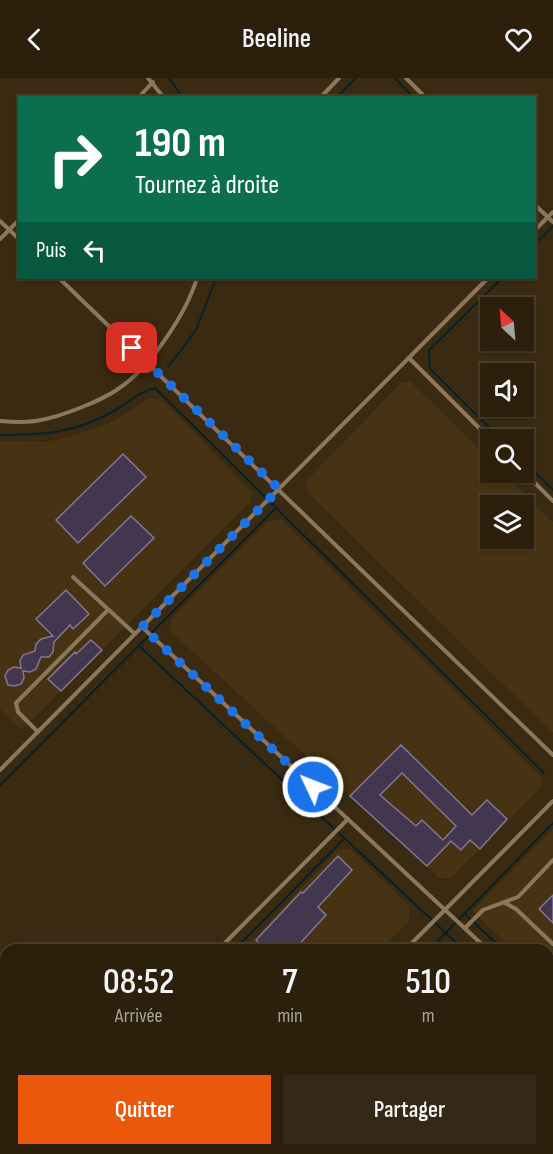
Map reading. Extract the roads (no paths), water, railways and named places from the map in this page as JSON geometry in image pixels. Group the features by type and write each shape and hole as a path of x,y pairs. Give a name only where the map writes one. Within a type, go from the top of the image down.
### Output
{"lane":[{"path":"148,78 163,96"},
{"path":"322,96 339,78"},
{"path":"406,78 424,96"},
{"path":"140,96 153,82"},
{"path":"536,206 553,222"},
{"path":"536,229 553,212"},
{"path":"0,221 18,238"},
{"path":"0,239 18,221"},
{"path":"60,279 553,755"},
{"path":"0,421 41,420 81,407 118,389 147,362 178,320 197,279"},
{"path":"0,770 487,279"},
{"path":"409,358 480,429"},
{"path":"534,482 553,501"},
{"path":"73,577 135,634"},
{"path":"38,732 18,712 16,702 108,610"},
{"path":"142,627 482,944"},
{"path":"411,944 553,801"},
{"path":"224,944 348,819"},
{"path":"465,928 483,910 518,897 553,860"},
{"path":"504,903 516,909 553,944"}],"waterway":[{"path":"169,78 182,96"},
{"path":"338,96 356,78"},
{"path":"395,78 412,96"},
{"path":"536,243 553,226"},
{"path":"168,367 196,330 216,279"},
{"path":"491,429 430,369 429,350 501,279"},
{"path":"0,435 45,433 86,424 114,411 139,394 155,388 544,773"},
{"path":"534,471 553,490"},
{"path":"0,785 275,509"},
{"path":"139,646 458,944"},
{"path":"435,944 553,823"},
{"path":"240,944 344,839"},
{"path":"464,913 497,944"}]}
